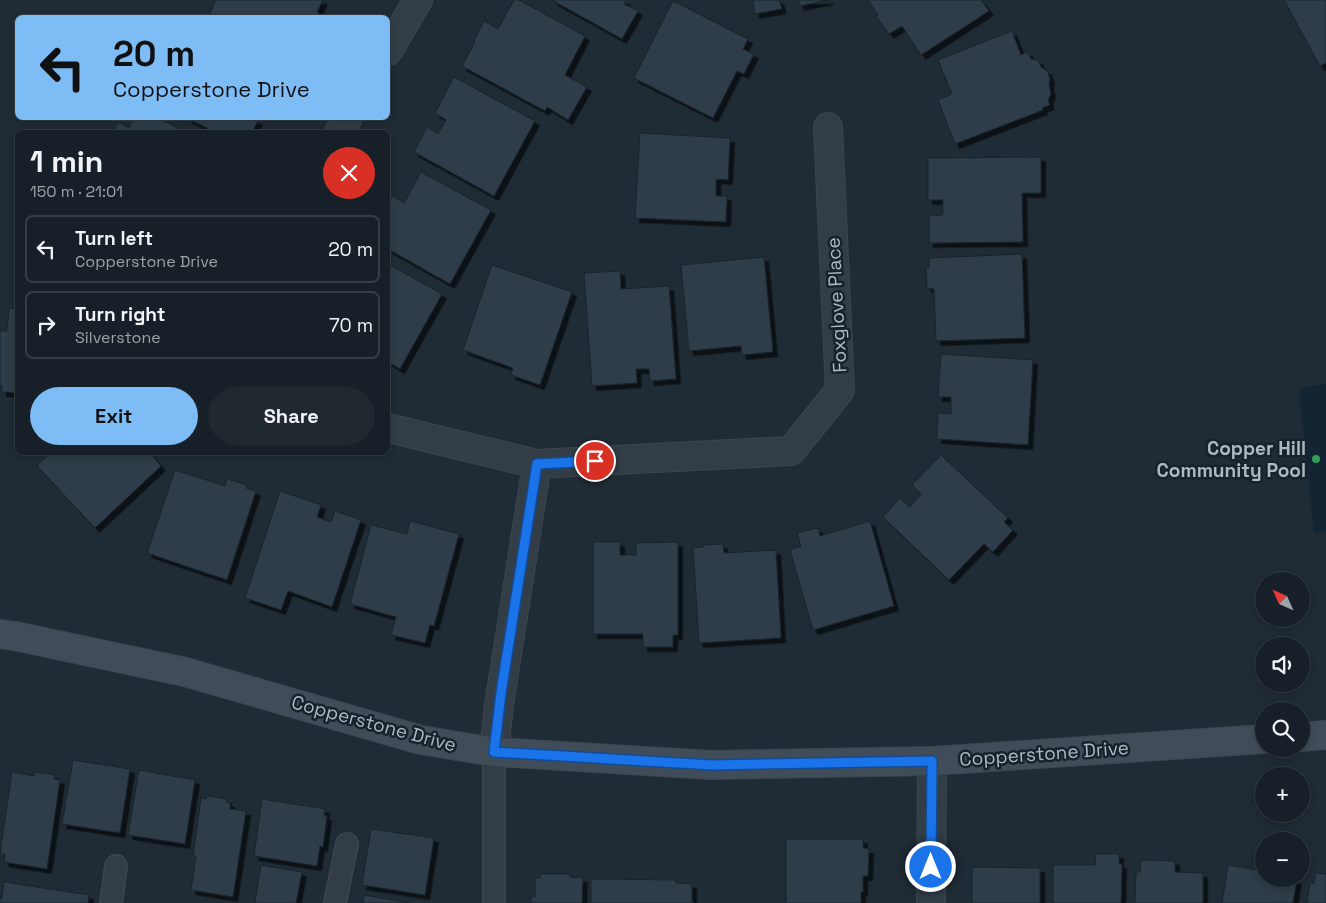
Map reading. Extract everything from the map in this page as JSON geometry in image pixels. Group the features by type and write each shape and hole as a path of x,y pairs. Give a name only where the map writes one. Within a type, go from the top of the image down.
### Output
{"street":[{"path":"390,48 418,0"},
{"name":"Foxglove Place","path":"390,428 537,464 791,451 840,390 828,127"},
{"path":"494,752 501,693 537,464"},
{"name":"Copperstone Drive","path":"0,634 185,672 421,740 494,752 712,765 932,761 1255,740"},
{"path":"1310,736 1326,735"},
{"path":"931,903 932,761"}],"lane":[{"path":"494,752 494,903"},
{"path":"336,903 347,844"},
{"path":"111,903 116,866"}],"water":[{"name":"Copper Hill Community Pool","path":"1326,384 1326,531 1314,533 1299,388"}],"building":[{"path":"216,0 323,0 317,12 319,13 318,15 209,15"},
{"path":"514,0 519,0 585,36 565,75 587,87 568,120 547,107 545,111 462,66 484,21 498,29"},
{"path":"552,0 626,0 624,4 638,11 622,39"},
{"path":"753,0 779,0 782,9 755,14"},
{"path":"798,0 829,0 800,6"},
{"path":"868,0 981,0 989,11 921,55 902,26 889,34 876,16 878,15"},
{"path":"1284,0 1326,0 1326,63 1320,66"},
{"path":"673,1 748,39 743,49 754,54 744,74 737,71 713,118 634,78"},
{"path":"1012,31 1021,55 1028,52 1031,59 1038,60 1041,67 1047,71 1050,78 1049,86 1051,93 1048,101 1050,105 1042,108 1043,110 955,144 938,100 952,94 938,60"},
{"path":"454,77 535,121 494,196 414,152 427,127 438,134 446,120 435,113"},
{"path":"133,120 162,120 182,130 114,130 118,122 129,128"},
{"path":"191,120 258,121 253,130 211,130"},
{"path":"640,133 730,138 728,180 716,179 716,196 727,196 726,222 635,218"},
{"path":"1041,157 1041,193 1022,193 1023,242 929,243 929,216 943,215 943,200 928,200 928,158"},
{"path":"421,172 491,210 450,284 390,250 390,200 392,196 404,203"},
{"path":"1022,254 1025,338 936,341 934,289 927,288 926,268 929,268 929,258"},
{"path":"764,257 773,352 742,355 741,346 689,351 681,265"},
{"path":"390,265 442,294 400,369 390,363"},
{"path":"492,265 572,292 540,385 511,375 513,368 463,350"},
{"path":"620,271 621,289 669,286 676,379 650,381 649,369 636,369 637,383 592,386 584,273"},
{"path":"9,308 15,309 15,393 2,392 2,386 0,386 0,331 7,331"},
{"path":"941,354 1033,360 1028,445 937,439 938,413 951,414 951,397 938,397"},
{"path":"48,455 152,455 161,466 95,528 37,466"},
{"path":"941,455 1008,518 1004,522 1013,530 993,552 984,544 949,580 883,517 900,498 910,507 921,494 912,485"},
{"path":"175,470 225,486 227,479 247,485 246,488 256,491 227,580 147,553"},
{"path":"280,491 321,505 317,517 331,522 335,511 361,520 332,607 288,591 281,610 245,598"},
{"path":"410,521 459,534 434,626 430,625 425,643 391,635 396,617 350,604 371,525 407,534"},
{"path":"870,521 894,606 813,630 790,550 801,546 797,533 818,528 820,536"},
{"path":"593,542 620,542 620,555 636,555 636,543 678,542 678,635 673,635 673,647 643,647 643,634 593,634"},
{"path":"723,544 724,553 776,550 781,638 699,643 693,548 703,547 703,545"},
{"path":"73,760 130,769 120,833 62,824"},
{"path":"139,770 195,780 185,844 128,835"},
{"path":"12,772 34,776 35,772 55,775 54,779 60,780 47,869 4,862 5,854 0,854"},
{"path":"207,796 227,799 226,802 230,803 230,809 246,811 233,897 191,890 196,856 193,855 201,798 206,799"},
{"path":"262,799 325,809 324,816 327,816 323,847 320,846 317,866 254,856"},
{"path":"371,829 434,838 425,895 362,885"},
{"path":"786,839 863,839 863,848 869,849 868,876 863,876 861,903 786,903"},
{"path":"1096,854 1119,854 1119,864 1122,864 1121,903 1053,903 1053,865 1095,865"},
{"path":"1141,860 1175,861 1175,872 1203,873 1203,903 1135,903 1136,872 1140,872"},
{"path":"261,865 302,872 296,903 255,903"},
{"path":"1228,865 1255,870 1255,887 1296,887 1293,903 1222,903"},
{"path":"972,867 1040,868 1040,903 972,903"},
{"path":"1316,873 1326,874 1326,903 1307,903 1310,883 1314,884"},
{"path":"540,874 570,874 570,877 583,878 582,903 531,903 531,897 535,897 535,878 540,878"},
{"path":"591,879 676,880 676,883 692,884 692,902 694,903 591,903"},
{"path":"4,882 89,895 88,903 0,903"},
{"path":"364,895 410,903 363,903"}],"place":[{"name":"Copper Hill Community Pool","path":"1316,459"}],"route":[{"path":"595,461 537,464 501,693 494,752 712,765 932,761 931,867"}]}
